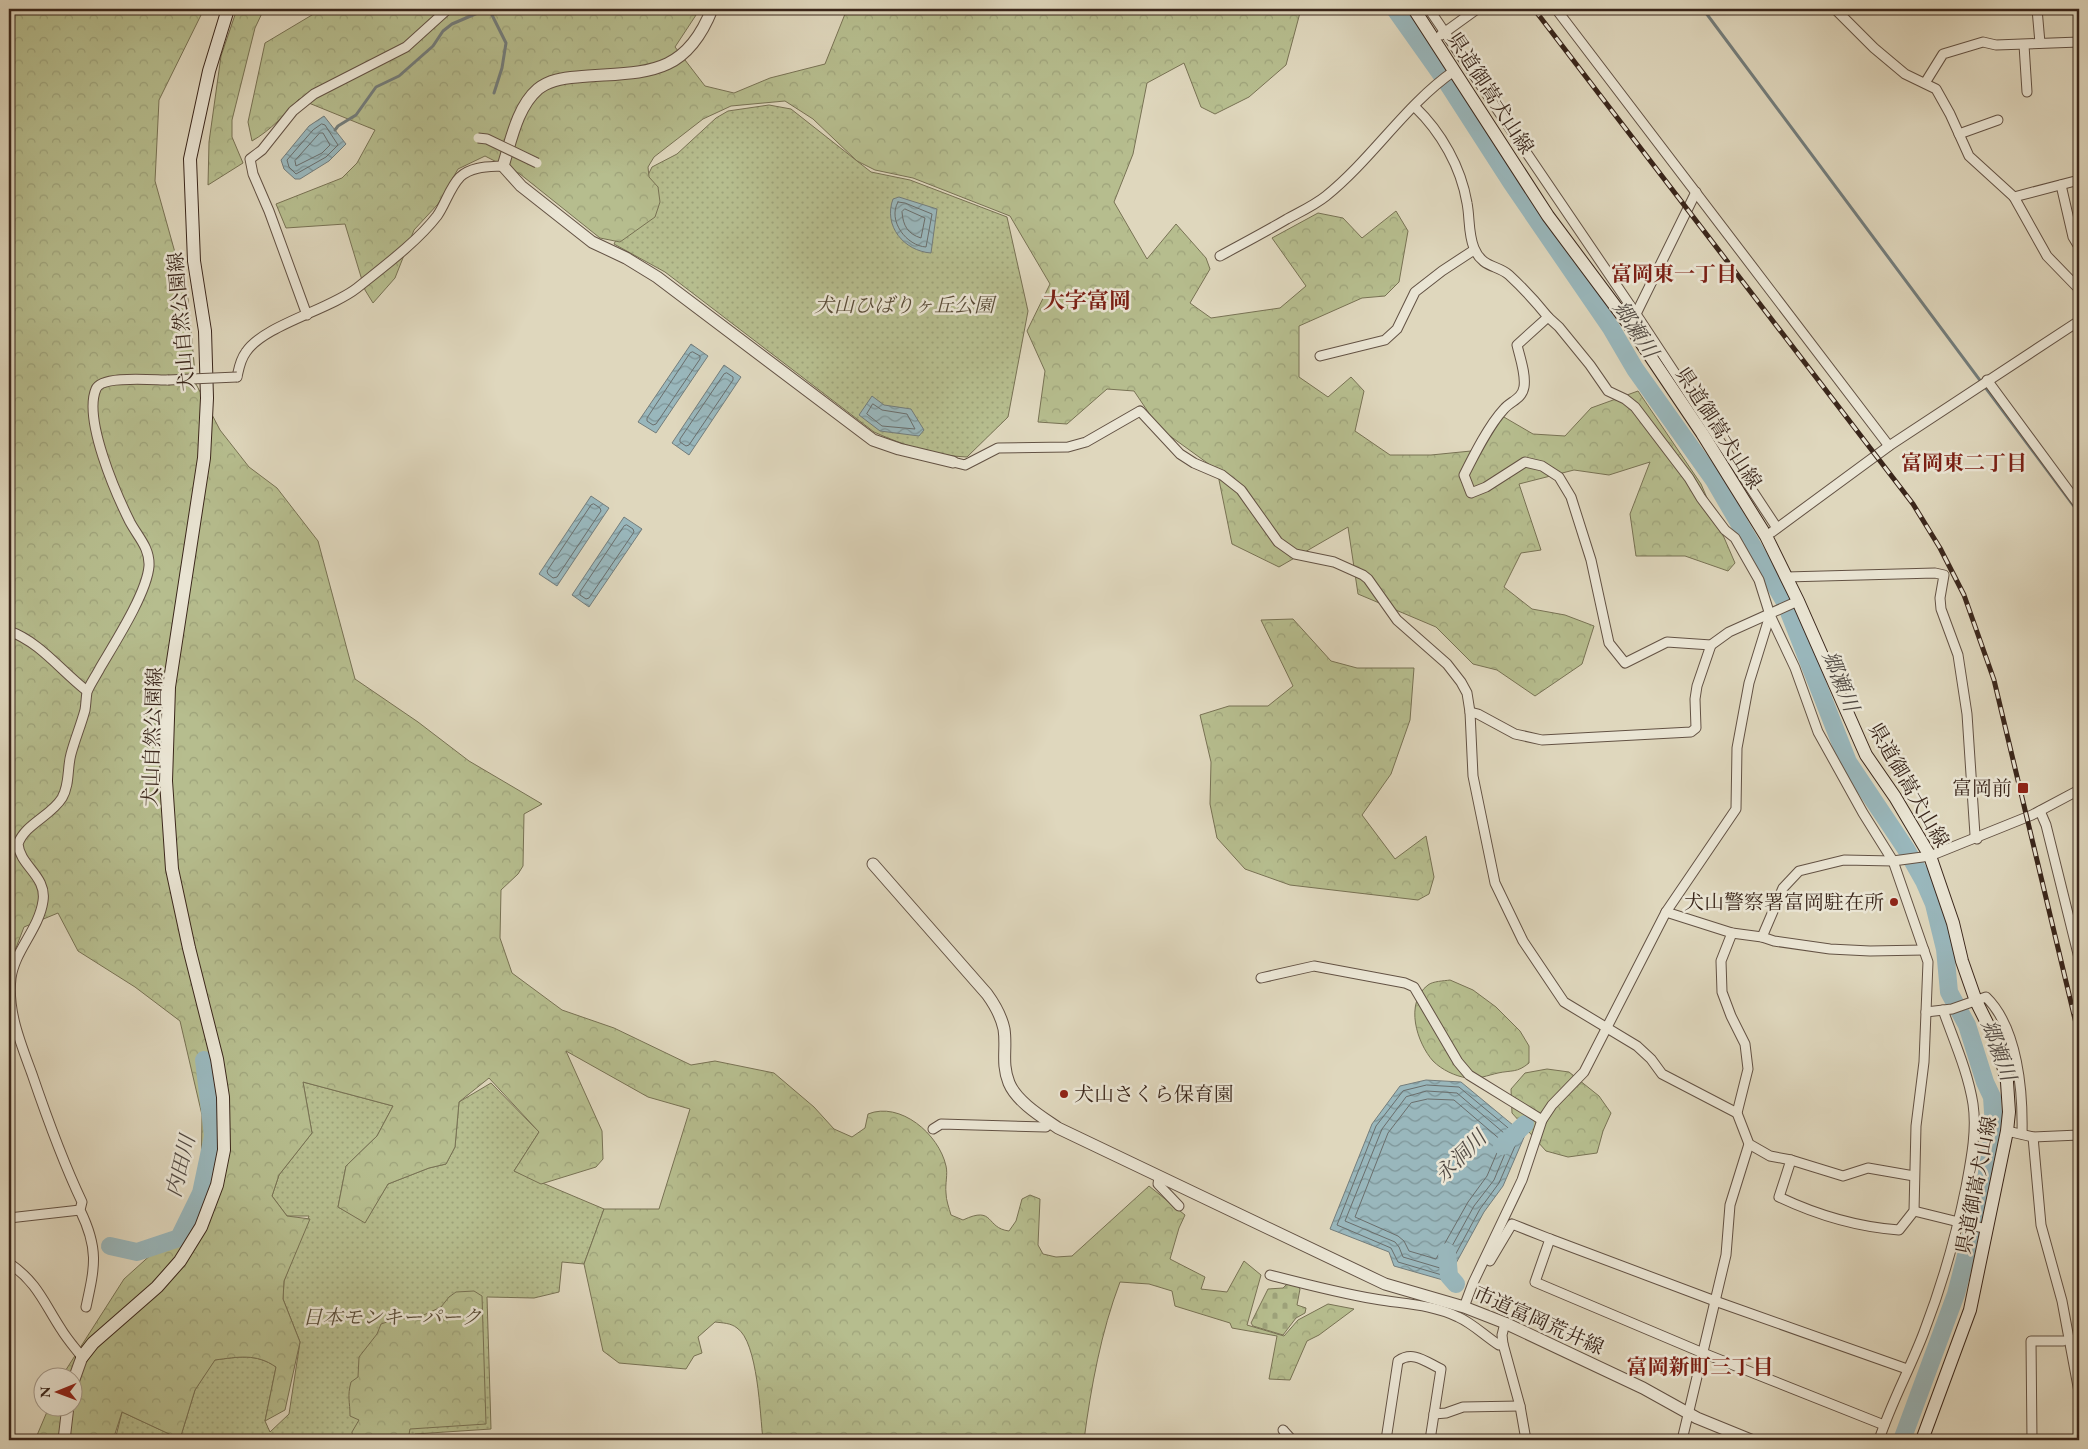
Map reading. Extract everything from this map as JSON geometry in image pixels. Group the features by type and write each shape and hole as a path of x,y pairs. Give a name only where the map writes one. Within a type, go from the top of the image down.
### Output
{"main road":[{"name":"犬山自然公園線","path":"82,1357 93,1343 157,1287 180,1261 201,1227 217,1184 224,1150 223,1096 217,1059 189,948 172,869 166,781 169,686 204,458 207,398 205,331 194,262 190,159 209,71 228,9"},
{"name":"県道御嵩犬山線","path":"1414,9 1439,37 1451,73 1548,216 1630,326 1702,433 1766,536 1866,755 1895,797 1930,856 1953,923 1962,961 1976,1001 1998,1045 2007,1082 2008,1130 1970,1310 1922,1440"}],"street":[{"path":"307,315 269,211 253,174 250,159 262,150 293,111 314,94 406,47 448,9"},
{"path":"504,166 525,105 537,90 548,82 564,78 639,73 656,70 687,51 705,27 712,9"},
{"path":"1429,9 1439,37 1636,314 1776,528"},
{"path":"1439,37 1477,9"},
{"path":"1556,9 1889,446"},
{"path":"1835,9 1874,48 1905,74 1936,89 1942,97 1969,156 2014,197 2046,256 2079,289"},
{"path":"2037,9 2040,43"},
{"path":"1925,83 1943,54 1983,42 1996,46 2079,42"},
{"path":"2024,45 2027,92"},
{"path":"1220,256 1325,197 1358,167 1434,85 1451,73"},
{"path":"1415,107 1429,120 1454,162 1461,178 1468,204 1468,224 1474,250 1488,265 1507,273 1559,328 1590,365 1608,391 1626,399 1635,407 1689,478 1701,498 1725,530 1735,538 1759,580 1770,615 1796,668 1818,732 1863,813 1893,861 1928,962 1924,1062 1916,1126 1914,1211 1899,1230 1871,1228 1811,1212 1779,1197 1791,1160"},
{"path":"1959,134 1998,120"},
{"path":"478,138 487,139 537,164"},
{"path":"86,1307 94,1265 94,1245 90,1230 80,1210 82,1202 65,1167 22,1044 14,1018 11,991 14,966 43,901 42,888 37,876 21,856 18,844 24,833 49,813 63,796 69,775 70,755 85,709 88,691 128,618 145,582 149,565 145,543 129,520 106,468 95,420 94,398 96,387 102,382 111,380 237,378 240,362 247,351 262,337 355,290 421,234 437,215 459,177 472,169 504,166"},
{"path":"504,166 521,186 558,217 592,242 626,258 657,277 873,440 899,449 964,465 998,448 1068,447 1086,442 1140,411 1180,454 1194,463 1222,475 1242,490 1284,548 1301,556 1342,564 1368,579 1397,620 1447,664 1462,682 1467,693 1470,712 1473,776 1495,883 1523,941 1564,1002 1637,1046 1652,1059 1662,1074 1737,1113"},
{"path":"2014,197 2079,180"},
{"path":"2061,186 2073,237 2079,247"},
{"path":"1630,326 1696,192"},
{"path":"1320,356 1385,340 1397,328 1415,292 1474,250"},
{"path":"1548,317 1517,345 1524,376 1524,388 1520,397 1504,408 1476,451 1464,475 1471,493 1486,487 1525,462 1542,466 1559,477 1571,497 1591,560 1609,643 1625,663 1667,642 1675,641 1711,645"},
{"path":"1766,536 1889,446 2079,321"},
{"path":"1987,380 2079,505"},
{"path":"1786,577 1944,575 1940,598 1941,608 1959,663 1967,714 1975,835 1977,839"},
{"path":"1470,712 1478,714 1515,734 1542,740 1691,732 1696,728 1695,699 1711,645 1729,632 1796,602"},
{"path":"1464,1307 1473,1283 1522,1180 1542,1120 1552,1105 1584,1072 1666,912 1736,809 1739,738 1749,683 1770,615"},
{"path":"9,631 21,635 44,652 88,691"},
{"path":"1762,937 1783,888 1799,871 1844,860 1893,861 1930,856 1977,839 2079,790"},
{"path":"2040,810 2046,825 2079,958"},
{"name":"市道富岡荒井線","path":"873,864 998,1009 1004,1030 1003,1059 1010,1084 1022,1100 1050,1122 1085,1142 1385,1284 1464,1307 1505,1323 1689,1411 1697,1418 1750,1440"},
{"path":"1666,912 1732,933 1762,937 1774,941 1830,949 1870,951 1924,950"},
{"path":"1682,1440 1726,1255 1730,1205 1749,1144 1737,1113 1748,1069 1745,1044 1722,992 1721,961 1732,933"},
{"path":"1261,978 1314,966 1405,983 1414,987 1458,1062 1469,1075 1534,1117 1542,1120"},
{"path":"1926,1012 1947,1010 1986,997 1994,1004 2006,1026 2014,1050 2022,1105 2022,1134"},
{"path":"1878,1440 1924,1333 1959,1222 1973,1144 1974,1106 1947,1010"},
{"path":"933,1129 942,1124 1046,1127 1050,1122"},
{"path":"2008,1130 2033,1137 2079,1135"},
{"path":"2033,1137 2041,1225 2062,1301 2079,1392"},
{"path":"1749,1144 1770,1156 1791,1160 1843,1176 1868,1168 1914,1176"},
{"path":"1159,1177 1158,1184 1160,1189 1179,1206"},
{"path":"9,1218 80,1210"},
{"path":"1914,1211 1987,1229"},
{"path":"1473,1283 1477,1281 1512,1224 1715,1301 1907,1369"},
{"path":"1550,1240 1535,1282 1703,1353 1884,1425"},
{"path":"9,1263 31,1282 41,1295 61,1330 82,1357 79,1366"},
{"path":"1270,1275 1330,1291 1379,1300 1414,1303 1444,1311 1459,1317 1499,1345 1503,1344"},
{"path":"1505,1323 1502,1335 1503,1344 1520,1406 1526,1440"},
{"path":"2032,1440 2030,1341 2063,1341"},
{"path":"1386,1440 1398,1361 1405,1356 1414,1356 1440,1369 1430,1440"},
{"path":"1434,1414 1446,1413 1463,1407 1520,1406"},
{"path":"64,1440 67,1416"},
{"path":"1283,1430 1292,1440"}],"green space":[{"path":"9,9 204,9 159,100 155,181 188,299 196,384 220,430 249,467 277,488 318,541 355,679 418,722 469,761 542,804 524,814 523,866 518,874 501,890 500,938 512,973 562,1010 614,1028 691,1065 715,1061 774,1073 814,1107 834,1129 852,1137 865,1128 868,1114 880,1111 893,1112 905,1116 927,1132 942,1154 947,1169 946,1196 951,1215 963,1220 973,1216 985,1216 996,1226 1009,1231 1016,1221 1022,1199 1030,1195 1040,1199 1038,1245 1043,1254 1056,1257 1072,1256 1149,1186 1185,1215 1170,1259 1205,1277 1201,1289 1227,1292 1244,1261 1261,1275 1247,1325 1284,1336 1298,1320 1328,1304 1354,1309 1319,1335 1307,1341 1290,1380 1269,1379 1277,1336 1232,1328 1230,1323 1175,1306 1172,1291 1149,1284 1120,1282 1107,1320 1097,1360 1084,1440 763,1440 754,1363 744,1336 735,1326 715,1322 698,1337 702,1353 694,1356 686,1369 619,1363 603,1351 584,1264 604,1209 659,1209 690,1109 648,1097 566,1051 602,1131 603,1159 596,1167 541,1184 514,1171 539,1132 489,1078 459,1102 455,1147 446,1164 429,1168 388,1184 365,1223 338,1207 346,1166 377,1136 393,1106 303,1082 312,1133 279,1175 272,1196 287,1216 310,1219 284,1281 283,1299 300,1342 285,1410 265,1421 276,1367 254,1358 231,1358 215,1360 195,1390 180,1439 122,1412 113,1440 35,1440 45,1416 82,1416 82,1366 68,1366 124,1279 185,1224 201,1190 202,1115 180,1021 135,987 78,951 58,913 24,927 9,966"},
{"path":"237,9 264,9 255,28 232,120 232,137 243,163 208,185 209,142 221,56"},
{"path":"322,9 700,9 675,47 705,86 734,93 770,78 825,64 847,9 1301,9 1286,65 1249,97 1215,114 1201,107 1184,63 1147,83 1133,154 1114,202 1147,259 1176,224 1206,258 1210,269 1190,303 1211,318 1280,308 1306,286 1272,238 1318,213 1343,218 1362,238 1396,211 1408,231 1399,282 1385,296 1362,298 1299,326 1299,377 1328,397 1351,377 1364,391 1355,431 1390,455 1431,455 1471,451 1497,413 1533,434 1565,436 1591,408 1638,391 1701,484 1735,563 1728,571 1685,556 1636,556 1630,514 1650,462 1609,475 1574,470 1519,484 1541,550 1521,553 1504,587 1532,609 1565,615 1594,626 1582,664 1535,696 1497,670 1473,664 1436,627 1358,594 1348,527 1279,567 1232,544 1217,470 1159,428 1134,391 1107,389 1067,424 1038,422 1045,371 1027,331 1050,284 1010,216 913,178 875,170 857,161 813,119 785,101 731,106 703,119 654,157 648,167 649,177 658,187 660,202 655,217 620,242 600,238 520,174 485,156 458,169 438,204 414,230 395,278 373,303 365,290 345,224 286,228 276,204 342,178 357,163 375,130 299,99 271,127 252,141 248,122 265,43"},
{"name":"犬山ひばりヶ丘公園","path":"769,105 791,109 871,172 910,180 1007,217 1028,311 1008,417 967,457 919,449 874,432 665,272 614,244 652,167 677,154 716,118 728,111"},
{"path":"1293,619 1331,661 1357,668 1414,668 1410,720 1391,774 1362,815 1395,859 1426,836 1434,877 1429,894 1418,900 1290,885 1245,869 1217,838 1210,804 1211,762 1200,715 1229,706 1268,706 1293,686 1261,620"},
{"path":"1450,980 1473,990 1496,1007 1520,1031 1529,1046 1529,1063 1518,1070 1471,1078 1449,1072 1433,1061 1418,1034 1415,1012 1416,1002 1428,985"},
{"path":"1547,1069 1569,1072 1599,1096 1611,1113 1603,1131 1597,1153 1568,1157 1546,1151 1512,1113 1511,1089 1525,1073"},
{"name":"日本モンキーパーク","path":"303,1082 393,1106 377,1136 346,1166 338,1207 365,1222 388,1184 429,1168 446,1164 455,1147 459,1102 491,1083 539,1132 514,1171 604,1209 584,1264 562,1262 559,1292 534,1298 487,1297 491,1429 415,1434 414,1440 115,1440 122,1412 180,1439 195,1390 214,1360 247,1357 261,1360 276,1367 265,1421 270,1432 289,1414 300,1342 283,1299 284,1281 309,1216 287,1216 272,1196 279,1175 312,1133"},
{"path":"1288,1283 1296,1284 1300,1289 1297,1305 1306,1308 1305,1313 1296,1318 1283,1335 1253,1326 1251,1323 1268,1289 1283,1288"},
{"path":"474,1291 482,1296 486,1424 410,1429 408,1440 353,1440 352,1432 359,1420 350,1416 349,1395 351,1382 358,1377 359,1357 377,1334 381,1324 399,1318 413,1320 441,1307 456,1292"}],"water":[{"path":"324,116 346,144 329,161 300,179 295,179 284,169 281,160 309,126"},
{"path":"899,197 937,209 931,253 912,248 898,235 891,219 891,209 893,199"},
{"path":"691,344 708,356 656,433 638,422"},
{"path":"724,365 741,377 689,455 672,443"},
{"path":"872,396 884,405 911,409 924,430 919,436 880,431 859,415"},
{"path":"591,496 609,508 557,586 539,574"},
{"path":"624,517 642,529 589,607 572,595"},
{"path":"1426,1080 1461,1082 1525,1135 1503,1186 1484,1212 1449,1276 1443,1280 1394,1266 1389,1252 1330,1229 1372,1124 1400,1086"}],"waterway":[{"path":"335,130 338,126 356,115 376,87 399,76 433,46 443,31 452,24 487,9"},
{"path":"489,9 506,43 502,68 494,93"},
{"name":"郷瀬川","path":"1395,9 1446,81 1511,182 1611,328 1635,369 1714,480 1785,602 1848,762 1906,849 1924,881 1934,904 1945,949 1949,992 1967,1025 1985,1082 1992,1097 1994,1127 1986,1179 1956,1294 1902,1440"},
{"path":"1703,9 2079,513"},
{"name":"内田川","path":"110,1246 137,1252 179,1238 201,1193 213,1136 204,1060"},
{"name":"永洞川","path":"1502,1146 1525,1124"},
{"name":"永洞川","path":"1447,1252 1449,1276 1456,1284"}],"railway":[{"path":"1534,9 1913,504 1940,548 1964,595 1994,680 2079,1036"}],"place":[{"name":"富岡前","path":"2023,788"},
{"name":"犬山警察署富岡駐在所","path":"1894,902"},
{"name":"犬山さくら保育園","path":"1064,1094"}],"district":[{"name":"富岡東一丁目","path":"1674,273"},
{"name":"大字富岡","path":"1087,300"},
{"name":"富岡東二丁目","path":"1964,462"},
{"name":"富岡新町三丁目","path":"1700,1366"}]}
